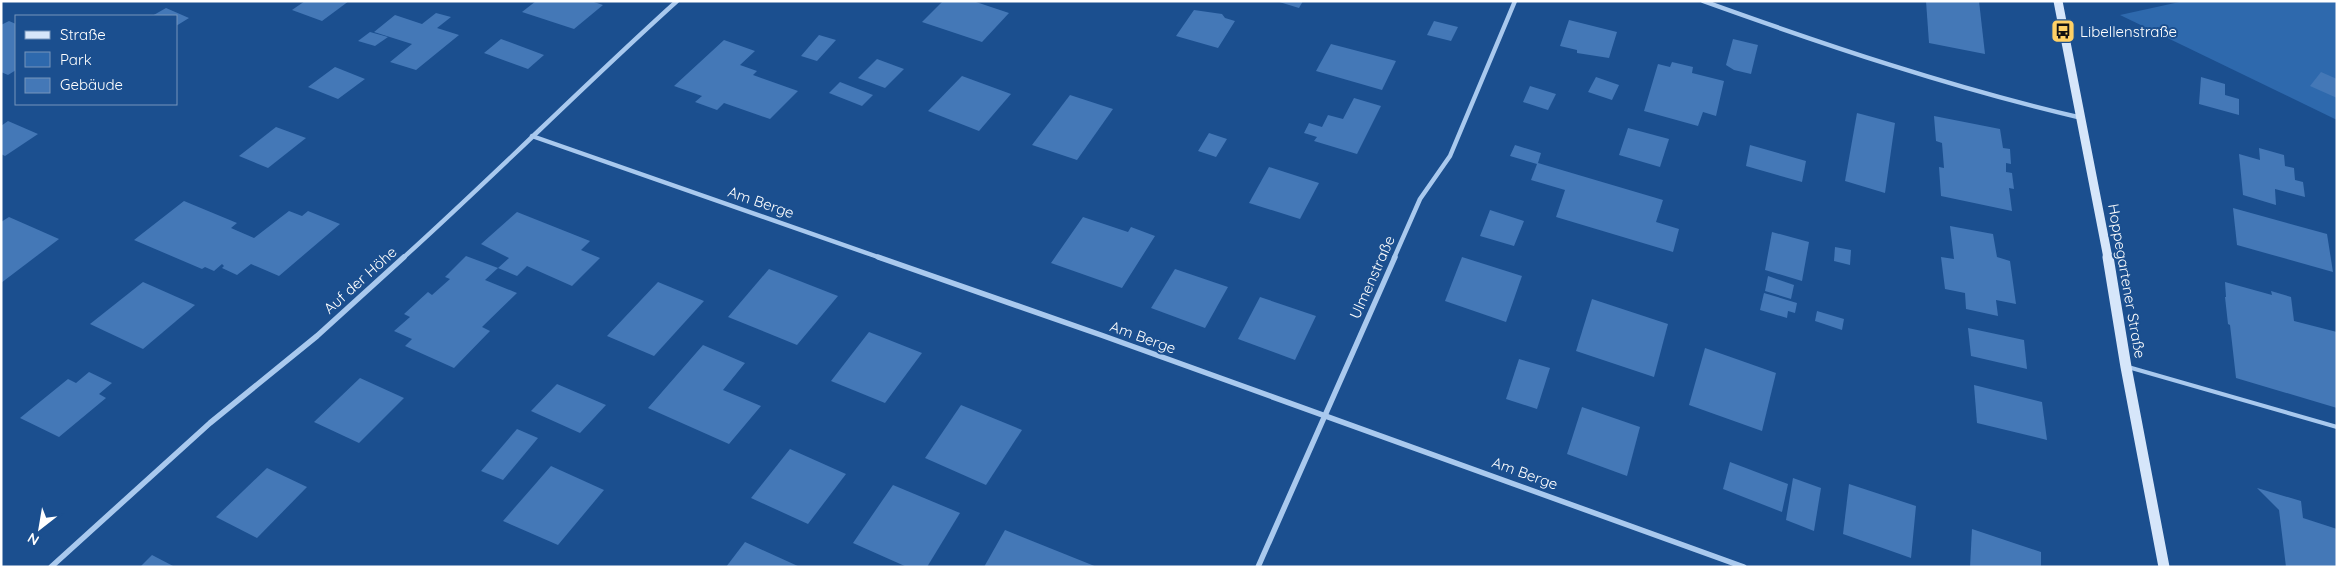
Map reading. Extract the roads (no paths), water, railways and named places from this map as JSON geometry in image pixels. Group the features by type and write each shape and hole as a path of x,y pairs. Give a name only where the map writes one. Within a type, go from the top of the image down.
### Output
{"main road":[{"name":"Hoppegartener Straße","path":"2058,1 2100,209 2126,367 2164,567"}],"street":[{"name":"Auf der Höhe","path":"52,567 210,423 317,336 489,180 532,136 677,1"},
{"name":"Ulmenstraße","path":"1258,567 1420,199 1450,156 1515,1"},
{"path":"1703,1 1812,40 1934,79 2039,109 2082,118"},
{"name":"Am Berge","path":"532,136 902,264 1744,567"}],"lane":[{"path":"2126,367 2337,427"}],"place":[{"name":"Libellenstraße","path":"2063,31"}]}
